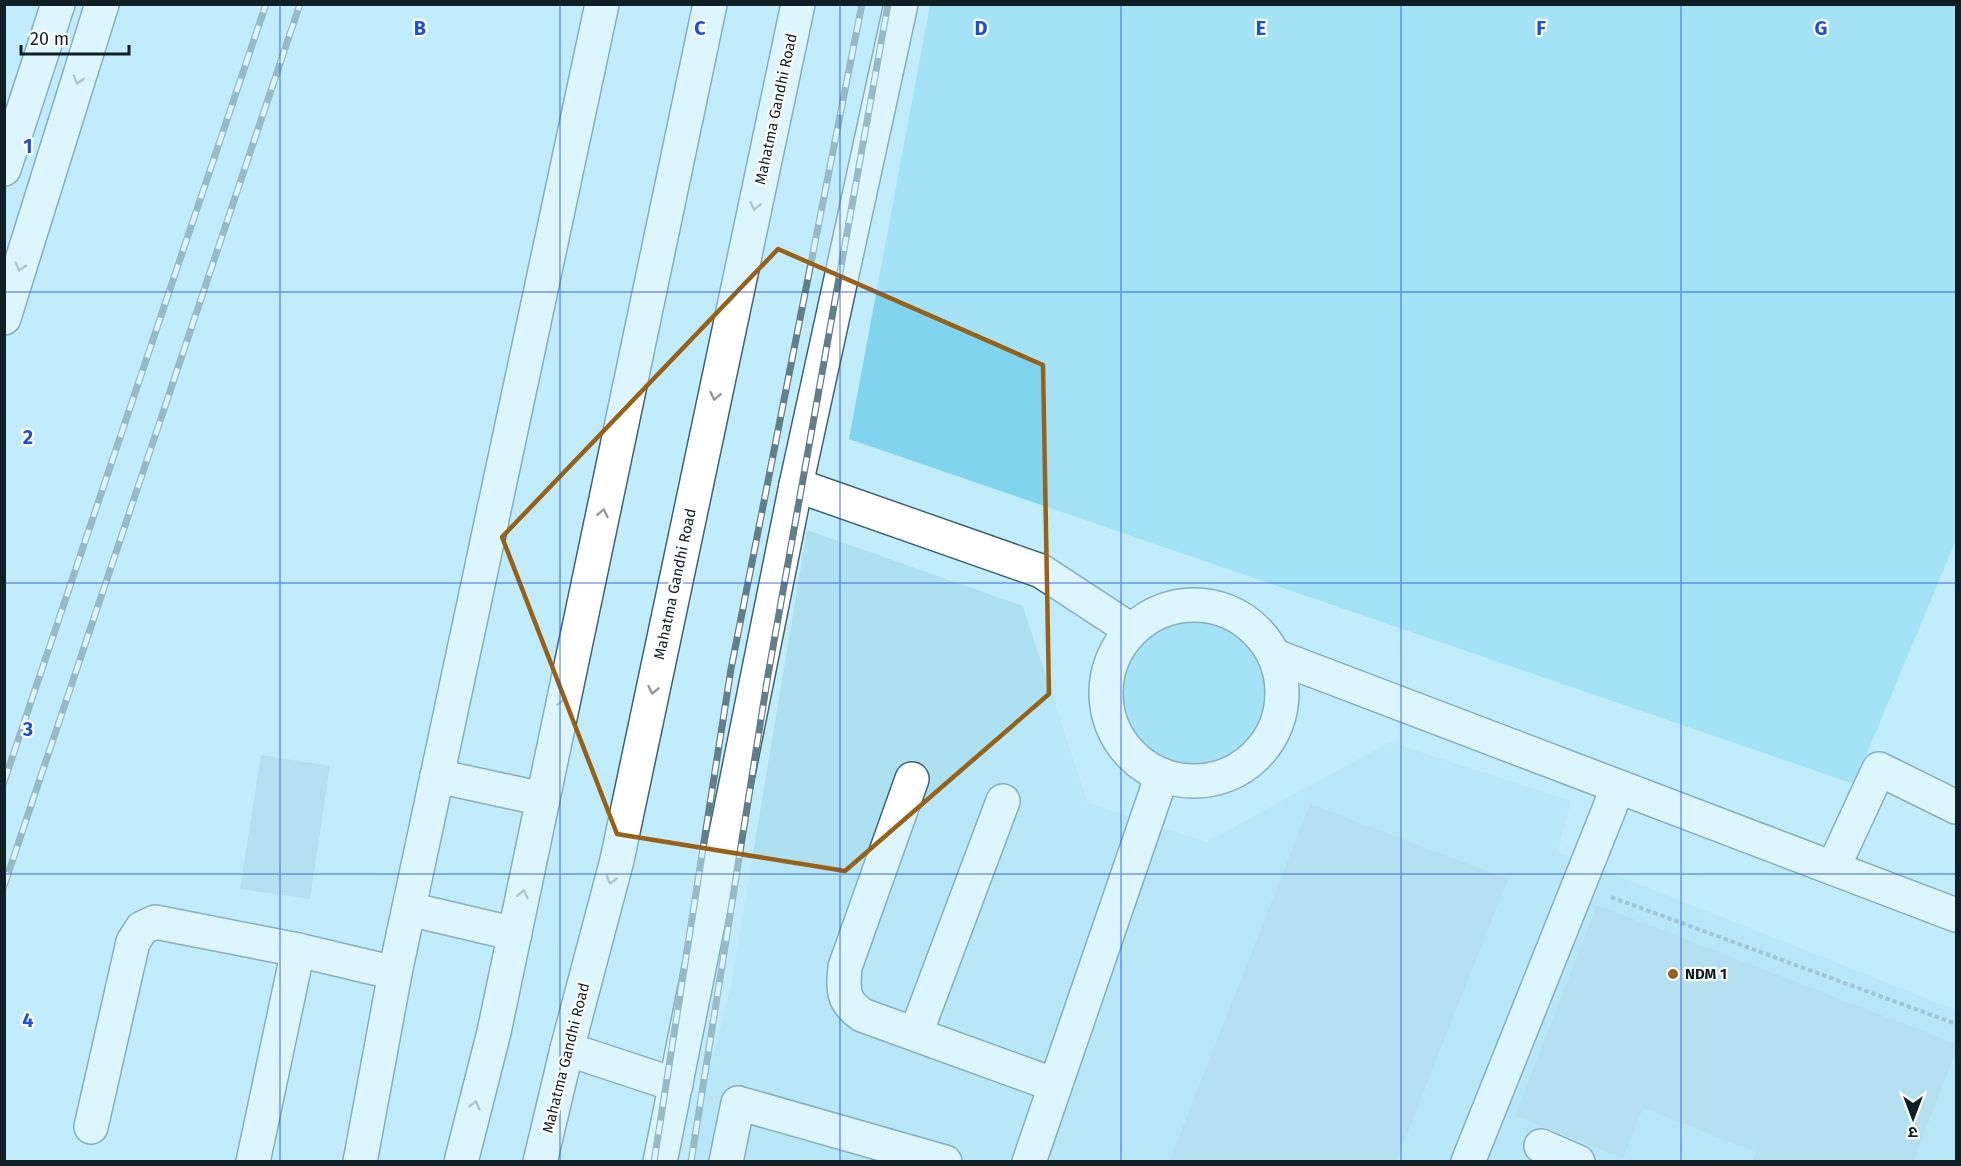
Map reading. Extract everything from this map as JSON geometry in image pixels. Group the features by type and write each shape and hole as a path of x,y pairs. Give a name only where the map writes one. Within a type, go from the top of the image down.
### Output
{"main road":[{"path":"4,169 58,4"},
{"path":"4,318 102,4"},
{"path":"360,1161 409,909 602,4"},
{"path":"461,1161 494,1032 710,4"},
{"name":"Mahatma Gandhi Road","path":"540,1161 617,860 798,4"},
{"path":"660,1161 796,485 901,4"},
{"path":"796,485 1041,571 1131,630"},
{"path":"1191,604 1225,610 1257,630 1275,656 1283,689 1277,724 1264,747 1230,774 1197,781 1162,775 1130,755 1112,729 1105,693 1111,661 1131,630 1157,612 1191,604"},
{"path":"1275,656 1956,915"},
{"path":"1833,868 1879,769 1956,807"},
{"path":"1029,1161 1162,775"},
{"path":"437,776 543,800"},
{"path":"912,779 845,967 843,988 847,1000 862,1015 1055,1085"},
{"path":"1468,1161 1617,787"},
{"path":"915,1033 1003,801"},
{"path":"409,909 515,934"},
{"path":"92,1127 133,942 142,928 155,922 396,973"},
{"path":"253,1161 298,951"},
{"path":"567,1049 676,1085"},
{"path":"726,1161 738,1103 945,1161"},
{"path":"1541,1146 1578,1161"}],"path":[{"path":"1578,885 1956,1024"}],"highlighted area":[{"path":"778,249 1043,365 1049,694 845,871 617,834 502,537"}],"shaded area":[{"path":"930,5 1956,5 1956,540 1854,784 849,439"},
{"path":"807,530 1023,606 1088,803 1206,842 1390,742 1571,801 1558,852 1956,1010 1956,1161 686,1162 731,985"},
{"path":"1189,619 1218,625 1243,641 1259,666 1265,695 1259,724 1243,749 1218,765 1189,771 1160,765 1135,749 1119,724 1113,695 1119,666 1135,641 1160,625"}],"building":[{"path":"261,755 330,766 310,899 240,889"},
{"path":"1310,804 1508,879 1396,1162 1169,1162"},
{"name":"NDM 1","path":"1597,905 1956,1044 1956,1051 1913,1162 1752,1162 1756,1152 1643,1108 1623,1158 1515,1116"}],"railway":[{"path":"4,782 266,4"},
{"path":"4,886 300,4"},
{"path":"654,1162 731,669 862,4"},
{"path":"691,1162 768,675 888,4"}],"place":[{"name":"NDM 1","path":"1673,974"}]}
